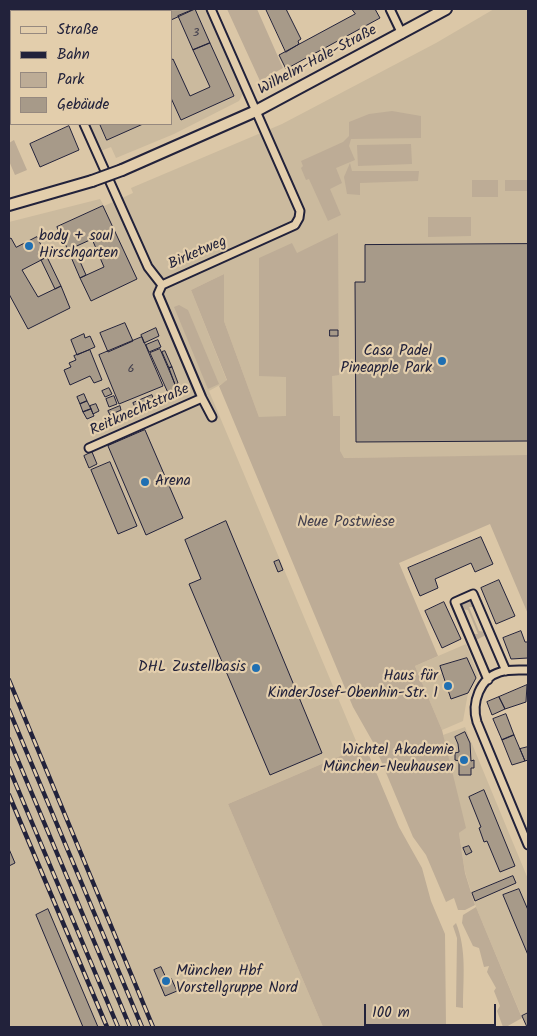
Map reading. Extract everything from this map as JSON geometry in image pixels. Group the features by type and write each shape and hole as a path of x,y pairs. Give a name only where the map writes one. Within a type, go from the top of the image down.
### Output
{"main road":[{"name":"Wilhelm-Hale-Straße","path":"9,205 92,181 122,170 256,111 446,9"}],"street":[{"path":"211,9 256,111"},
{"path":"390,9 402,34"},
{"name":"Birketweg","path":"84,125 148,267 162,284 295,225 299,218 300,211 256,111"},
{"name":"Reitknechtstraße","path":"162,284 158,294 202,398 212,417"},
{"name":"Reitknechtstraße","path":"88,448 202,398"},
{"path":"488,680 455,602 473,594 506,671"},
{"path":"528,670 499,672 488,680 478,692 476,699 477,722 528,845"}],"shaded area":[{"path":"206,9 244,92 239,101 174,134 116,158 111,147 93,154 80,125 172,125 172,10 114,10"},
{"path":"494,9 528,9 528,456 340,458 259,417 224,321 224,274 191,290 227,381 209,391 359,748 228,804 323,1027 9,1027 9,222 100,199 104,206 133,193 131,188 282,124 436,43"},
{"name":"Haus für KinderJosef-Obenhin-Str. 1","path":"466,644 478,675 468,693 463,721 442,730 415,666"},
{"path":"465,727 528,879 528,1027 526,1027 476,907 465,872 459,833 465,828 443,735"}],"green space":[{"path":"227,9 257,9 283,68 260,81"},
{"path":"392,111 421,116 421,138 351,139 349,146 355,160 336,168 342,183 330,189 341,215 328,221 309,179 306,180 301,168 303,166 301,161 343,142 349,136 349,122 369,114"},
{"path":"14,140 27,170 15,175 9,161 9,143"},
{"path":"411,144 412,164 358,166 357,145"},
{"path":"350,163 352,171 419,171 418,181 360,183 360,195 347,194 344,177"},
{"path":"472,180 498,180 498,197 472,197"},
{"path":"505,180 528,180 528,191 505,191"},
{"path":"428,217 471,217 471,236 428,237"},
{"name":"Neue Postwiese","path":"338,233 339,375 332,376 333,416 340,416 340,451 344,458 528,455 528,614 490,524 399,563 438,656 415,666 442,730 466,828 459,833 465,873 475,905 465,910 458,910 454,898 446,902 426,855 413,837 374,744 353,707 219,386 227,380 191,290 224,274 224,321 259,417 286,416 286,377 259,376 259,258 292,243 297,253"},
{"path":"179,305 188,310 219,384 208,389 174,307"},
{"path":"467,599 472,601 476,607 469,607 479,631 486,632 486,635 476,640 472,634 478,634 468,610 461,609 460,606"},
{"path":"359,748 368,753 399,827 422,868 431,901 445,934 446,1027 323,1027 228,804"},
{"path":"476,907 522,1018 506,1027 503,1027 497,1011 500,1006 494,991 496,988 487,972 489,966 484,967 479,948 473,946 462,923 463,915"},
{"path":"456,923 463,954 463,1008 456,1007 457,938 453,926"}],"building":[{"path":"195,9 172,20 172,10 142,10"},
{"path":"195,9 210,43 193,50 178,16"},
{"path":"266,9 286,9 301,39 298,41 299,44 286,52"},
{"path":"352,9 375,9 380,18 286,69 279,55 355,14"},
{"path":"210,43 234,96 181,120 172,100 172,60 190,96 210,87 193,50"},
{"path":"10,61 9,81 9,62"},
{"path":"100,125 141,125 107,140"},
{"path":"69,126 79,150 40,167 30,144"},
{"path":"103,206 137,279 91,301 80,278 104,267 92,239 68,250 57,227"},
{"path":"37,237 47,257 22,270 38,297 61,286 70,308 28,329 9,294 9,239 11,238 16,247"},
{"name":"Casa Padel Pineapple Park","path":"528,244 528,441 356,442 355,282 365,282 365,245"},
{"path":"74,248 86,275 80,278 68,250"},
{"path":"47,257 61,286 55,289 41,260"},
{"path":"125,323 133,341 108,352 100,333"},
{"path":"156,328 159,336 144,343 141,335"},
{"path":"330,330 338,330 338,336 330,336"},
{"path":"84,334 85,338 90,336 95,347 77,355 71,340"},
{"path":"142,337 163,386 119,404 99,355"},
{"path":"158,340 161,347 149,352 146,345"},
{"path":"160,349 178,391 169,395 150,353"},
{"path":"90,350 102,380 94,383 90,376 70,385 64,370 71,367 69,363 76,360 74,356"},
{"path":"165,351 172,367 169,368 162,352"},
{"path":"172,367 178,383 175,385 169,368"},
{"path":"109,388 112,394 105,397 102,391"},
{"path":"84,394 87,401 80,404 77,397"},
{"path":"152,395 155,403 137,411 133,403"},
{"path":"114,396 117,404 109,407 106,399"},
{"path":"87,401 91,409 83,412 80,404"},
{"path":"96,404 99,411 93,414 90,406"},
{"path":"120,406 121,410 110,415 108,411"},
{"path":"91,409 94,416 87,419 83,412"},
{"name":"Arena","path":"145,430 183,518 146,535 108,446"},
{"path":"92,452 97,464 89,468 84,456"},
{"path":"110,462 137,526 118,534 91,470"},
{"name":"DHL Zustellbasis","path":"226,521 322,753 270,775 189,584 201,579 185,540"},
{"path":"481,537 493,564 475,572 471,563 435,579 438,588 420,596 408,568"},
{"path":"279,560 283,570 278,572 274,562"},
{"path":"499,580 515,616 496,624 481,588"},
{"path":"444,602 461,639 442,648 425,611"},
{"path":"521,631 525,642 528,642 528,658 511,659 503,638"},
{"path":"467,658 476,678 468,693 451,699 440,666"},
{"path":"527,685 526,702 505,709 499,697"},
{"path":"499,697 505,709 492,715 487,702"},
{"path":"506,714 514,735 502,740 493,719"},
{"path":"465,732 470,743 471,761 474,760 474,768 471,768 471,775 459,775 459,761 455,760 455,753 459,752 455,737"},
{"path":"514,735 525,761 512,765 502,740"},
{"path":"528,747 528,760 525,761 520,749"},
{"path":"484,790 515,866 500,872 487,841 484,842 479,828 481,827 469,797"},
{"path":"469,846 472,852 466,855 463,848"},
{"path":"9,849 15,863 9,866"},
{"path":"513,876 516,883 475,901 472,893"},
{"path":"519,889 528,910 528,955 503,895"},
{"path":"48,909 98,1027 83,1027 36,915"},
{"name":"München Hbf Vorstellgruppe Nord","path":"161,967 167,980 171,978 177,991 165,996 154,970"},
{"path":"528,1013 528,1027 527,1027 522,1016"}],"railway":[{"path":"9,680 153,1027"},
{"path":"9,710 142,1027"},
{"path":"9,739 130,1027"},
{"path":"9,768 118,1027"},
{"path":"9,795 107,1027"}],"place":[{"name":"body + soul Hirschgarten","path":"29,246"},
{"name":"Casa Padel Pineapple Park","path":"442,361"},
{"name":"Arena","path":"145,482"},
{"name":"DHL Zustellbasis","path":"256,668"},
{"name":"Haus für KinderJosef-Obenhin-Str. 1","path":"448,686"},
{"name":"Wichtel Akademie München-Neuhausen","path":"464,760"},
{"name":"München Hbf Vorstellgruppe Nord","path":"166,981"}]}
